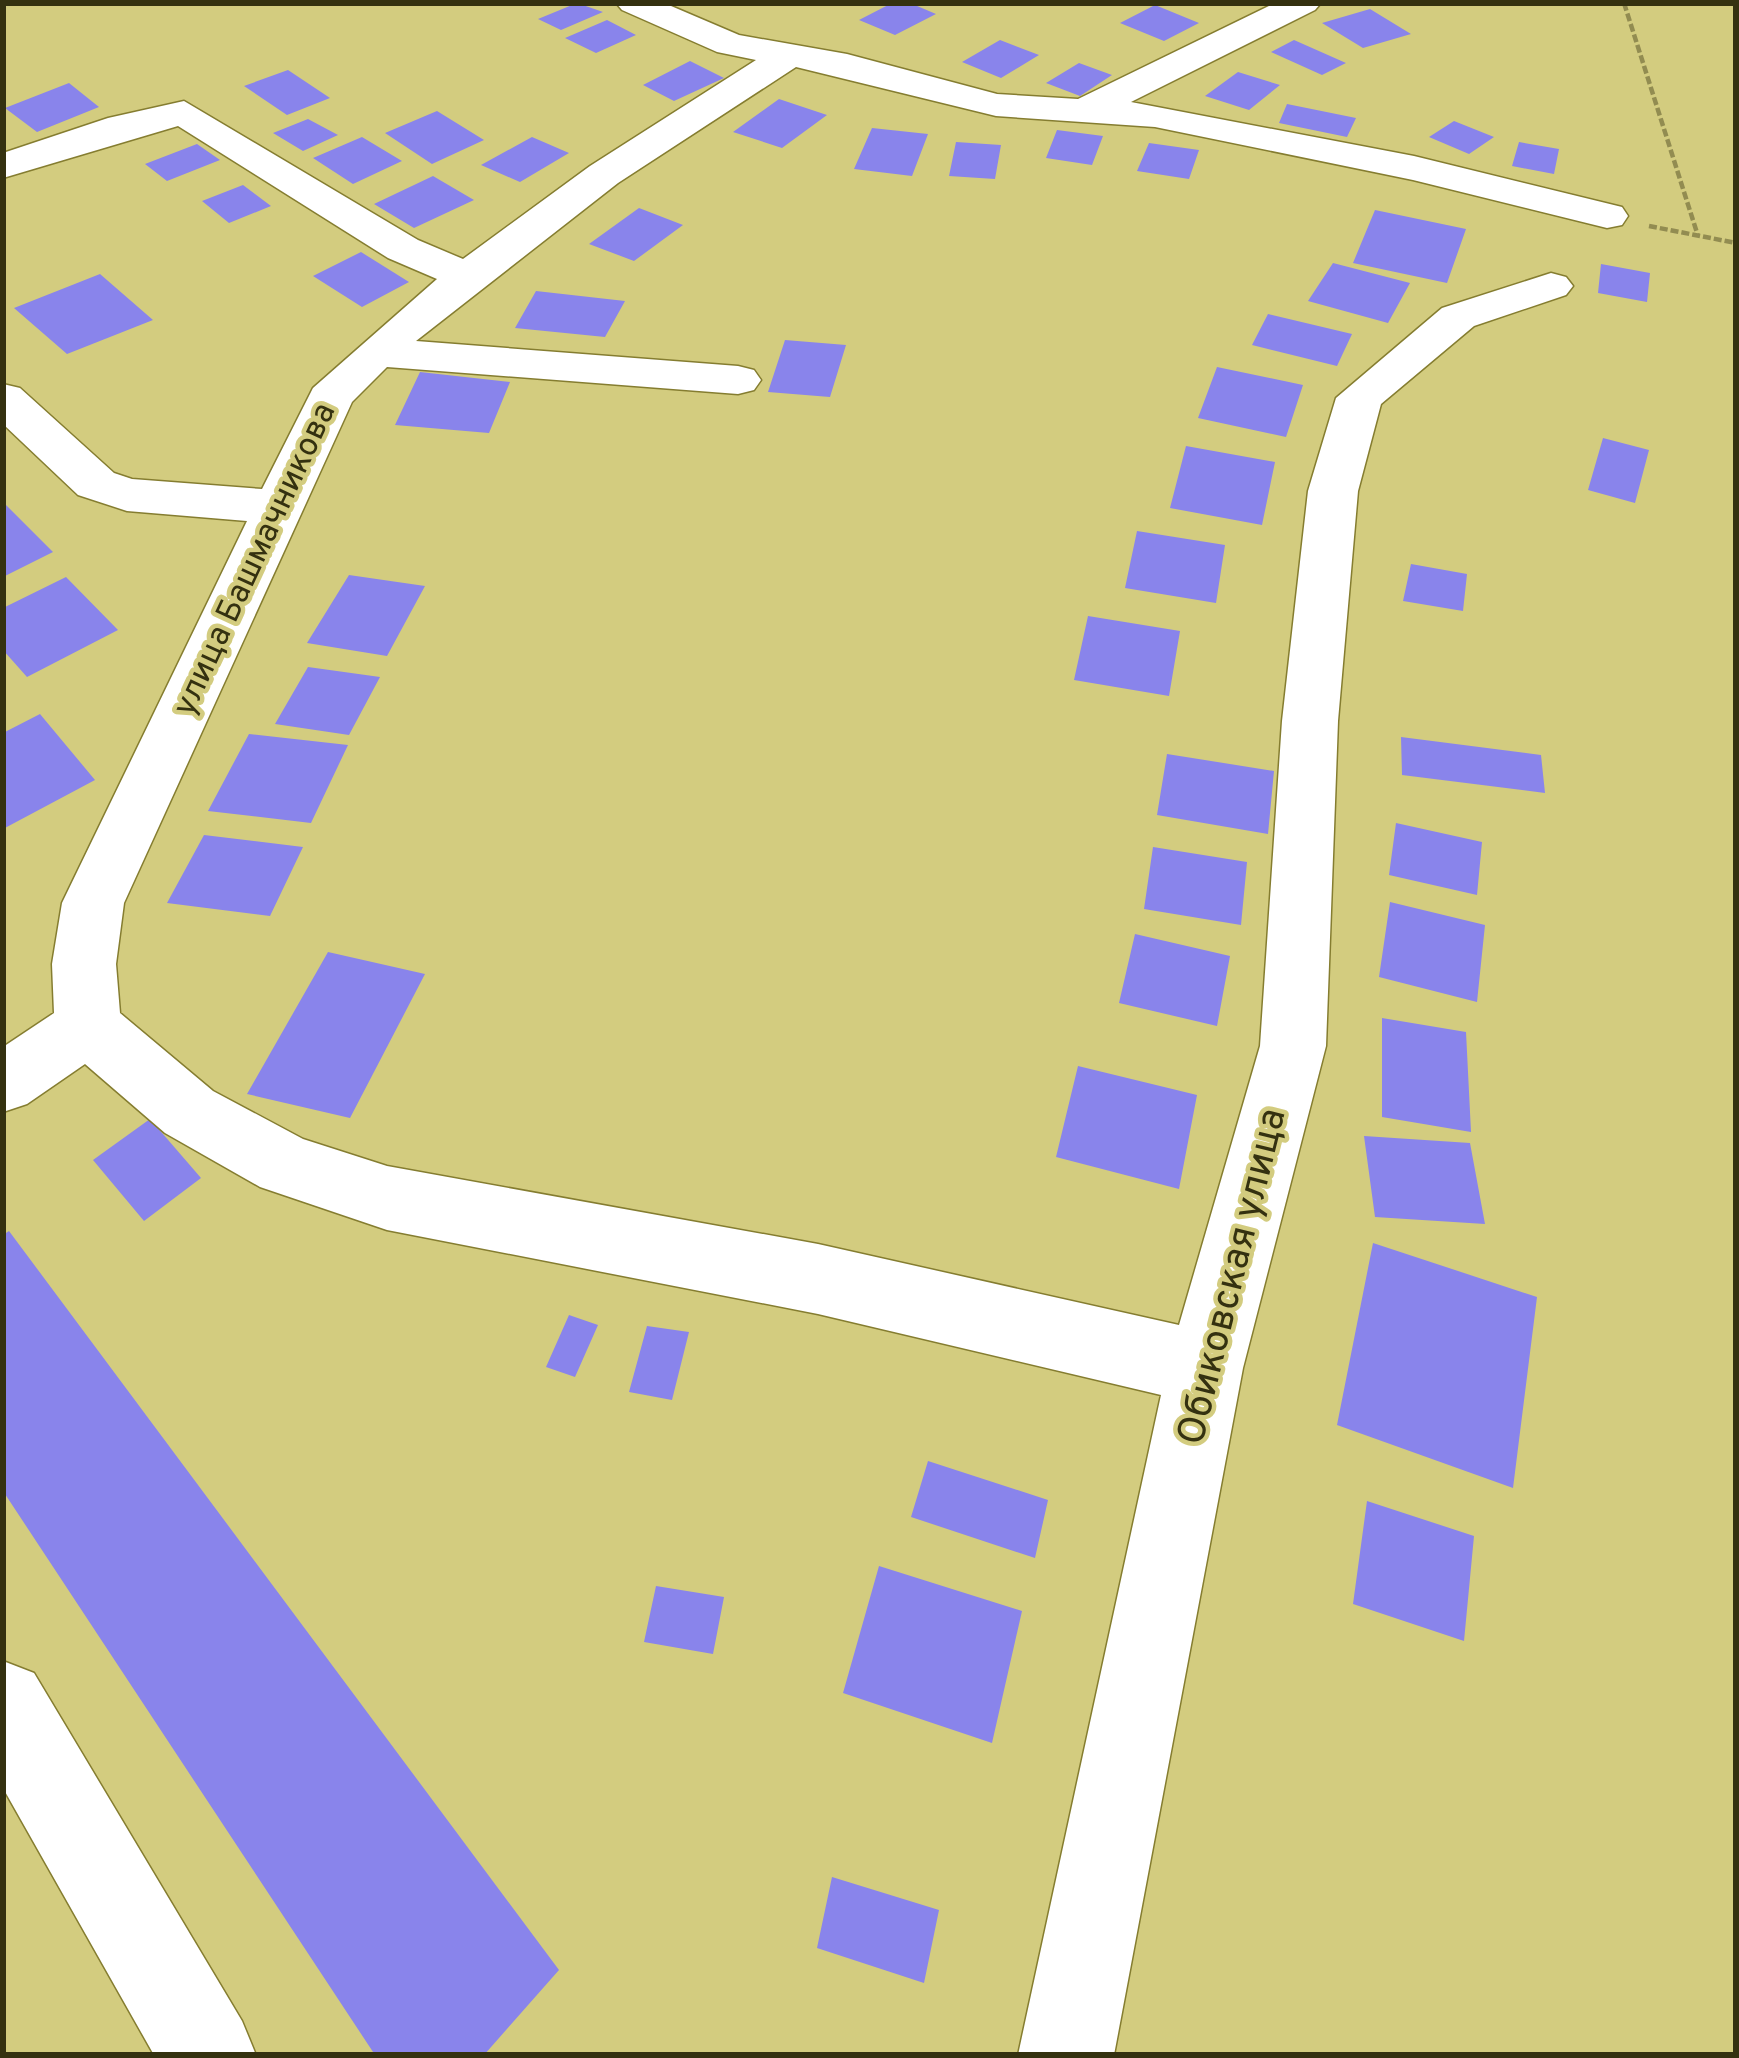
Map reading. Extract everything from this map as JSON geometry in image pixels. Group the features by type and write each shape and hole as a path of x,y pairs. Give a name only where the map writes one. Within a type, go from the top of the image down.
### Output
{"street":[{"path":"634,3 730,44 778,34 847,65 996,105 1155,115 1414,168 1607,216"},
{"path":"1089,108 1304,3"},
{"name":"улица Башмачникова","path":"88,1026 84,964 93,903 330,398 466,276 669,128 778,34"},
{"path":"3,166 122,126 184,113 404,249 466,276"},
{"name":"Обиковская улица","path":"1066,2055 1205,1368 1293,1046 1310,721 1334,490 1359,398 1458,317 1552,286"},
{"path":"376,352 738,380"},
{"path":"3,398 96,484 127,495 280,507"},
{"path":"3,1083 88,1026 189,1112 285,1166 387,1198 818,1280 1205,1368"},
{"path":"3,1703 208,2055"}],"path":[{"path":"1624,3 1698,236 1736,243"}],"building":[{"path":"577,3 603,12 561,30 538,19"},
{"path":"892,3 910,3 936,14 895,35 859,20"},
{"path":"1155,5 1199,23 1164,41 1120,23"},
{"path":"1370,9 1411,34 1363,48 1322,23"},
{"path":"607,20 636,35 596,53 565,38"},
{"path":"1000,40 1039,55 1001,78 962,62"},
{"path":"1294,40 1346,63 1322,75 1271,52"},
{"path":"690,61 724,78 674,101 643,85"},
{"path":"1079,63 1112,75 1080,96 1046,83"},
{"path":"288,70 330,98 287,115 244,86"},
{"path":"1238,72 1280,85 1249,110 1205,96"},
{"path":"69,83 99,107 37,132 5,108"},
{"path":"779,99 827,115 782,148 733,132"},
{"path":"1287,104 1356,118 1347,137 1279,123"},
{"path":"437,111 484,140 432,164 385,133"},
{"path":"308,119 338,135 303,151 273,133"},
{"path":"1454,121 1494,137 1469,154 1429,137"},
{"path":"872,128 928,134 912,176 854,169"},
{"path":"1057,130 1103,136 1092,165 1046,158"},
{"path":"362,137 402,161 353,184 313,158"},
{"path":"532,137 569,153 520,182 481,165"},
{"path":"956,142 1001,145 995,179 949,176"},
{"path":"1519,142 1559,149 1554,174 1512,166"},
{"path":"1149,143 1199,150 1189,179 1137,171"},
{"path":"197,144 220,160 167,181 145,164"},
{"path":"433,176 474,200 414,228 374,204"},
{"path":"243,185 271,206 229,223 202,201"},
{"path":"639,208 683,225 634,261 589,244"},
{"path":"1375,210 1466,229 1447,283 1353,263"},
{"path":"361,252 409,282 362,307 313,276"},
{"path":"1333,263 1410,283 1388,323 1308,301"},
{"path":"1601,264 1650,273 1647,302 1598,293"},
{"path":"100,274 153,320 67,354 14,308"},
{"path":"536,291 625,301 605,337 515,328"},
{"path":"1268,314 1352,334 1337,366 1252,345"},
{"path":"785,340 846,345 830,397 768,392"},
{"path":"1217,367 1303,385 1286,437 1198,418"},
{"path":"420,372 510,382 489,433 395,425"},
{"path":"1603,438 1649,450 1635,503 1588,490"},
{"path":"1186,446 1275,462 1262,525 1170,508"},
{"path":"3,502 53,552 3,577"},
{"path":"1137,531 1225,545 1216,603 1125,588"},
{"path":"1411,564 1467,574 1463,611 1403,601"},
{"path":"349,575 425,586 387,656 307,643"},
{"path":"66,577 118,630 27,677 3,650 3,608"},
{"path":"1088,616 1180,631 1169,696 1074,680"},
{"path":"308,667 380,677 349,735 275,724"},
{"path":"40,714 95,780 3,829 3,733"},
{"path":"249,734 348,745 311,823 208,811"},
{"path":"1401,737 1541,755 1545,793 1402,775"},
{"path":"1167,754 1274,771 1268,834 1157,815"},
{"path":"1396,823 1482,842 1477,895 1389,875"},
{"path":"204,835 303,847 270,916 167,903"},
{"path":"1153,847 1247,862 1241,925 1144,909"},
{"path":"1390,902 1485,925 1477,1002 1379,977"},
{"path":"1135,934 1230,956 1217,1026 1119,1003"},
{"path":"328,952 425,974 350,1118 247,1094"},
{"path":"1382,1018 1466,1032 1471,1132 1382,1117"},
{"path":"1078,1066 1197,1095 1179,1189 1056,1157"},
{"path":"150,1119 201,1178 144,1221 93,1160"},
{"path":"1364,1136 1470,1143 1485,1224 1375,1217"},
{"path":"9,1231 559,1970 484,2055 375,2055 3,1491 3,1235"},
{"path":"1373,1243 1537,1297 1513,1488 1337,1425"},
{"path":"569,1315 598,1325 575,1377 546,1367"},
{"path":"647,1326 689,1332 672,1400 629,1392"},
{"path":"928,1461 1048,1500 1035,1558 911,1517"},
{"path":"1367,1501 1474,1536 1464,1641 1353,1604"},
{"path":"879,1566 1022,1611 992,1743 843,1693"},
{"path":"656,1586 724,1597 713,1654 644,1642"},
{"path":"832,1877 939,1910 924,1983 817,1948"}]}
